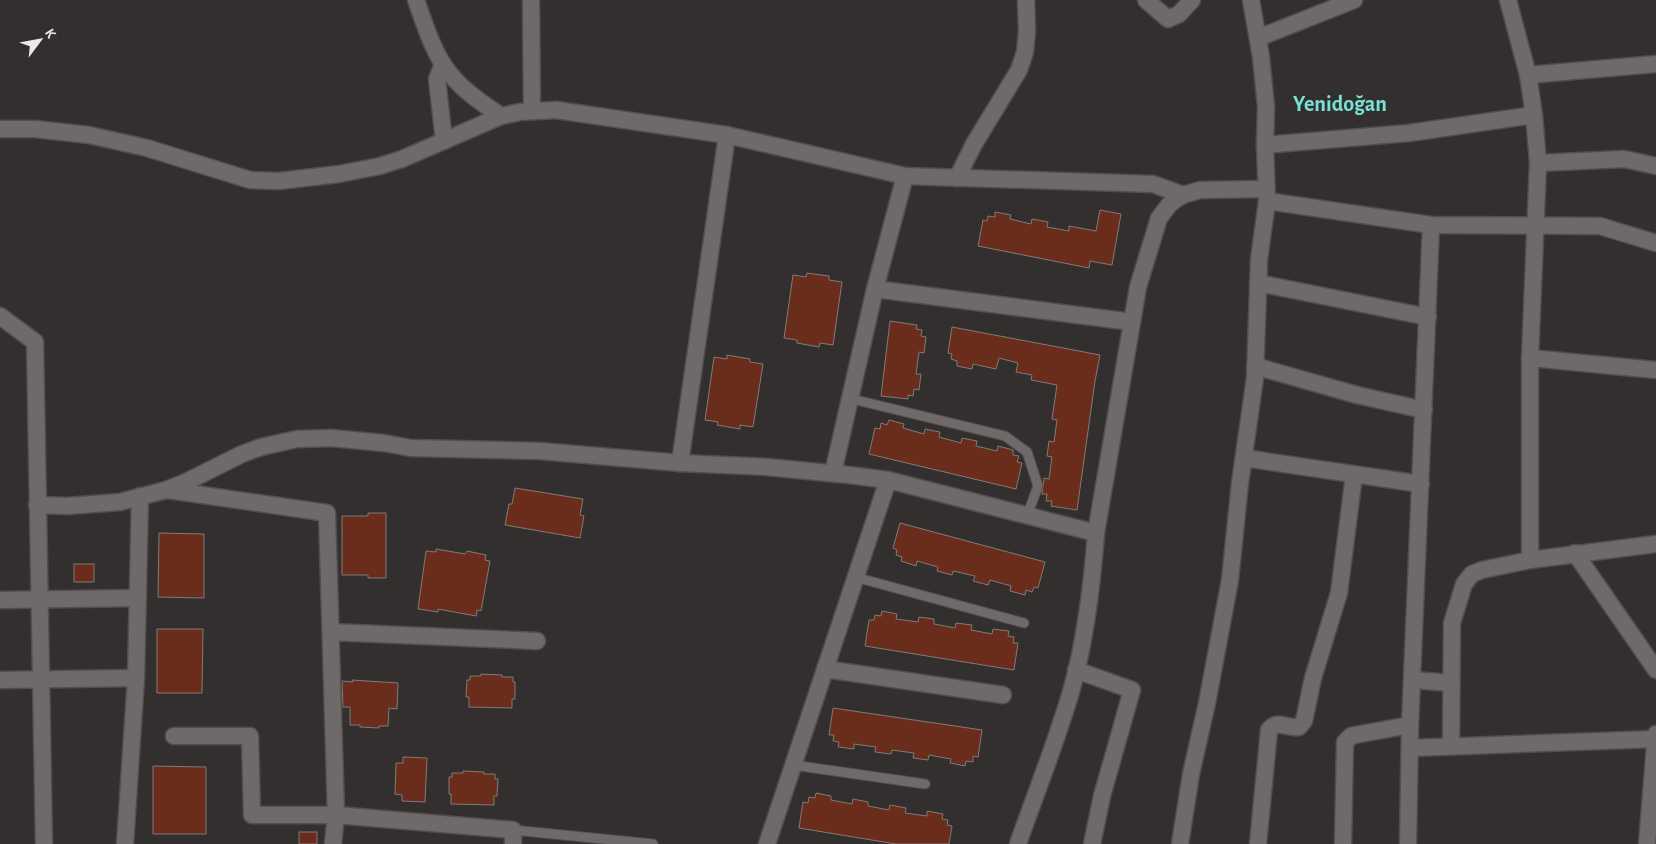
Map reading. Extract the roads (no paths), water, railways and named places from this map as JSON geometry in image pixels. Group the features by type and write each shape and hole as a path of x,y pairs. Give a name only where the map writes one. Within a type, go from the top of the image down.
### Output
{"street":[{"path":"416,0 437,54 443,64 460,85 501,116"},
{"path":"532,0 532,111"},
{"path":"957,178 974,144 1019,70 1025,52 1027,32 1026,0"},
{"path":"1146,0 1168,19 1179,14 1192,0"},
{"path":"1180,844 1191,774 1207,703 1230,580 1244,458 1251,415 1259,260 1267,195 1266,107 1258,38 1251,0"},
{"path":"1258,38 1354,0"},
{"path":"1508,0 1528,75 1538,163 1530,358 1530,560"},
{"path":"443,64 437,78 444,141"},
{"path":"1528,75 1656,64"},
{"path":"0,129 58,131 112,139 250,180 295,180 358,171 402,159 501,116 532,111 556,110 727,135 905,176 1153,184 1183,195"},
{"path":"1265,145 1410,132 1534,115"},
{"path":"680,464 727,135"},
{"path":"1538,163 1624,160 1656,166"},
{"path":"832,473 875,289 905,176"},
{"path":"1018,844 1061,724 1076,670 1088,612 1096,533 1138,287 1159,218 1169,205 1183,195 1200,190 1267,195 1431,225 1600,226 1656,242"},
{"path":"1408,844 1410,725 1431,225"},
{"path":"1258,283 1428,317"},
{"path":"875,289 1132,322"},
{"path":"0,316 35,342 44,844"},
{"path":"1530,358 1656,370"},
{"path":"1255,366 1357,395 1424,410"},
{"path":"38,505 94,505 120,502 166,490 205,474 242,454 261,447 280,442 314,438 358,440 411,448 540,451 680,464 767,467 832,473 888,480 1096,533"},
{"path":"1244,458 1421,484"},
{"path":"1258,844 1270,730 1273,725 1277,724 1295,728 1299,727 1304,720 1313,678 1339,593 1354,475"},
{"path":"767,844 888,480"},
{"path":"166,490 328,513 336,815 333,844"},
{"path":"125,844 136,678 140,496"},
{"path":"1451,746 1452,623 1464,584 1472,574 1482,570 1530,560 1656,544"},
{"path":"1575,554 1656,670"},
{"path":"0,600 138,598"},
{"path":"331,632 537,641"},
{"path":"825,669 1003,695"},
{"path":"1076,670 1132,690 1102,796 1092,844"},
{"path":"0,680 136,678"},
{"path":"1412,680 1451,683"},
{"path":"1343,844 1345,742 1351,736 1410,725"},
{"path":"174,736 250,736 252,815 336,815 513,837"},
{"path":"1410,748 1656,737 1647,844"}],"lane":[{"path":"856,400 1005,436 1026,452 1038,486 1027,516"},
{"path":"856,576 1024,623"},
{"path":"793,765 925,784"},
{"path":"513,837 647,844"}],"district":[{"name":"Yenidoğan","path":"1340,103"}]}
